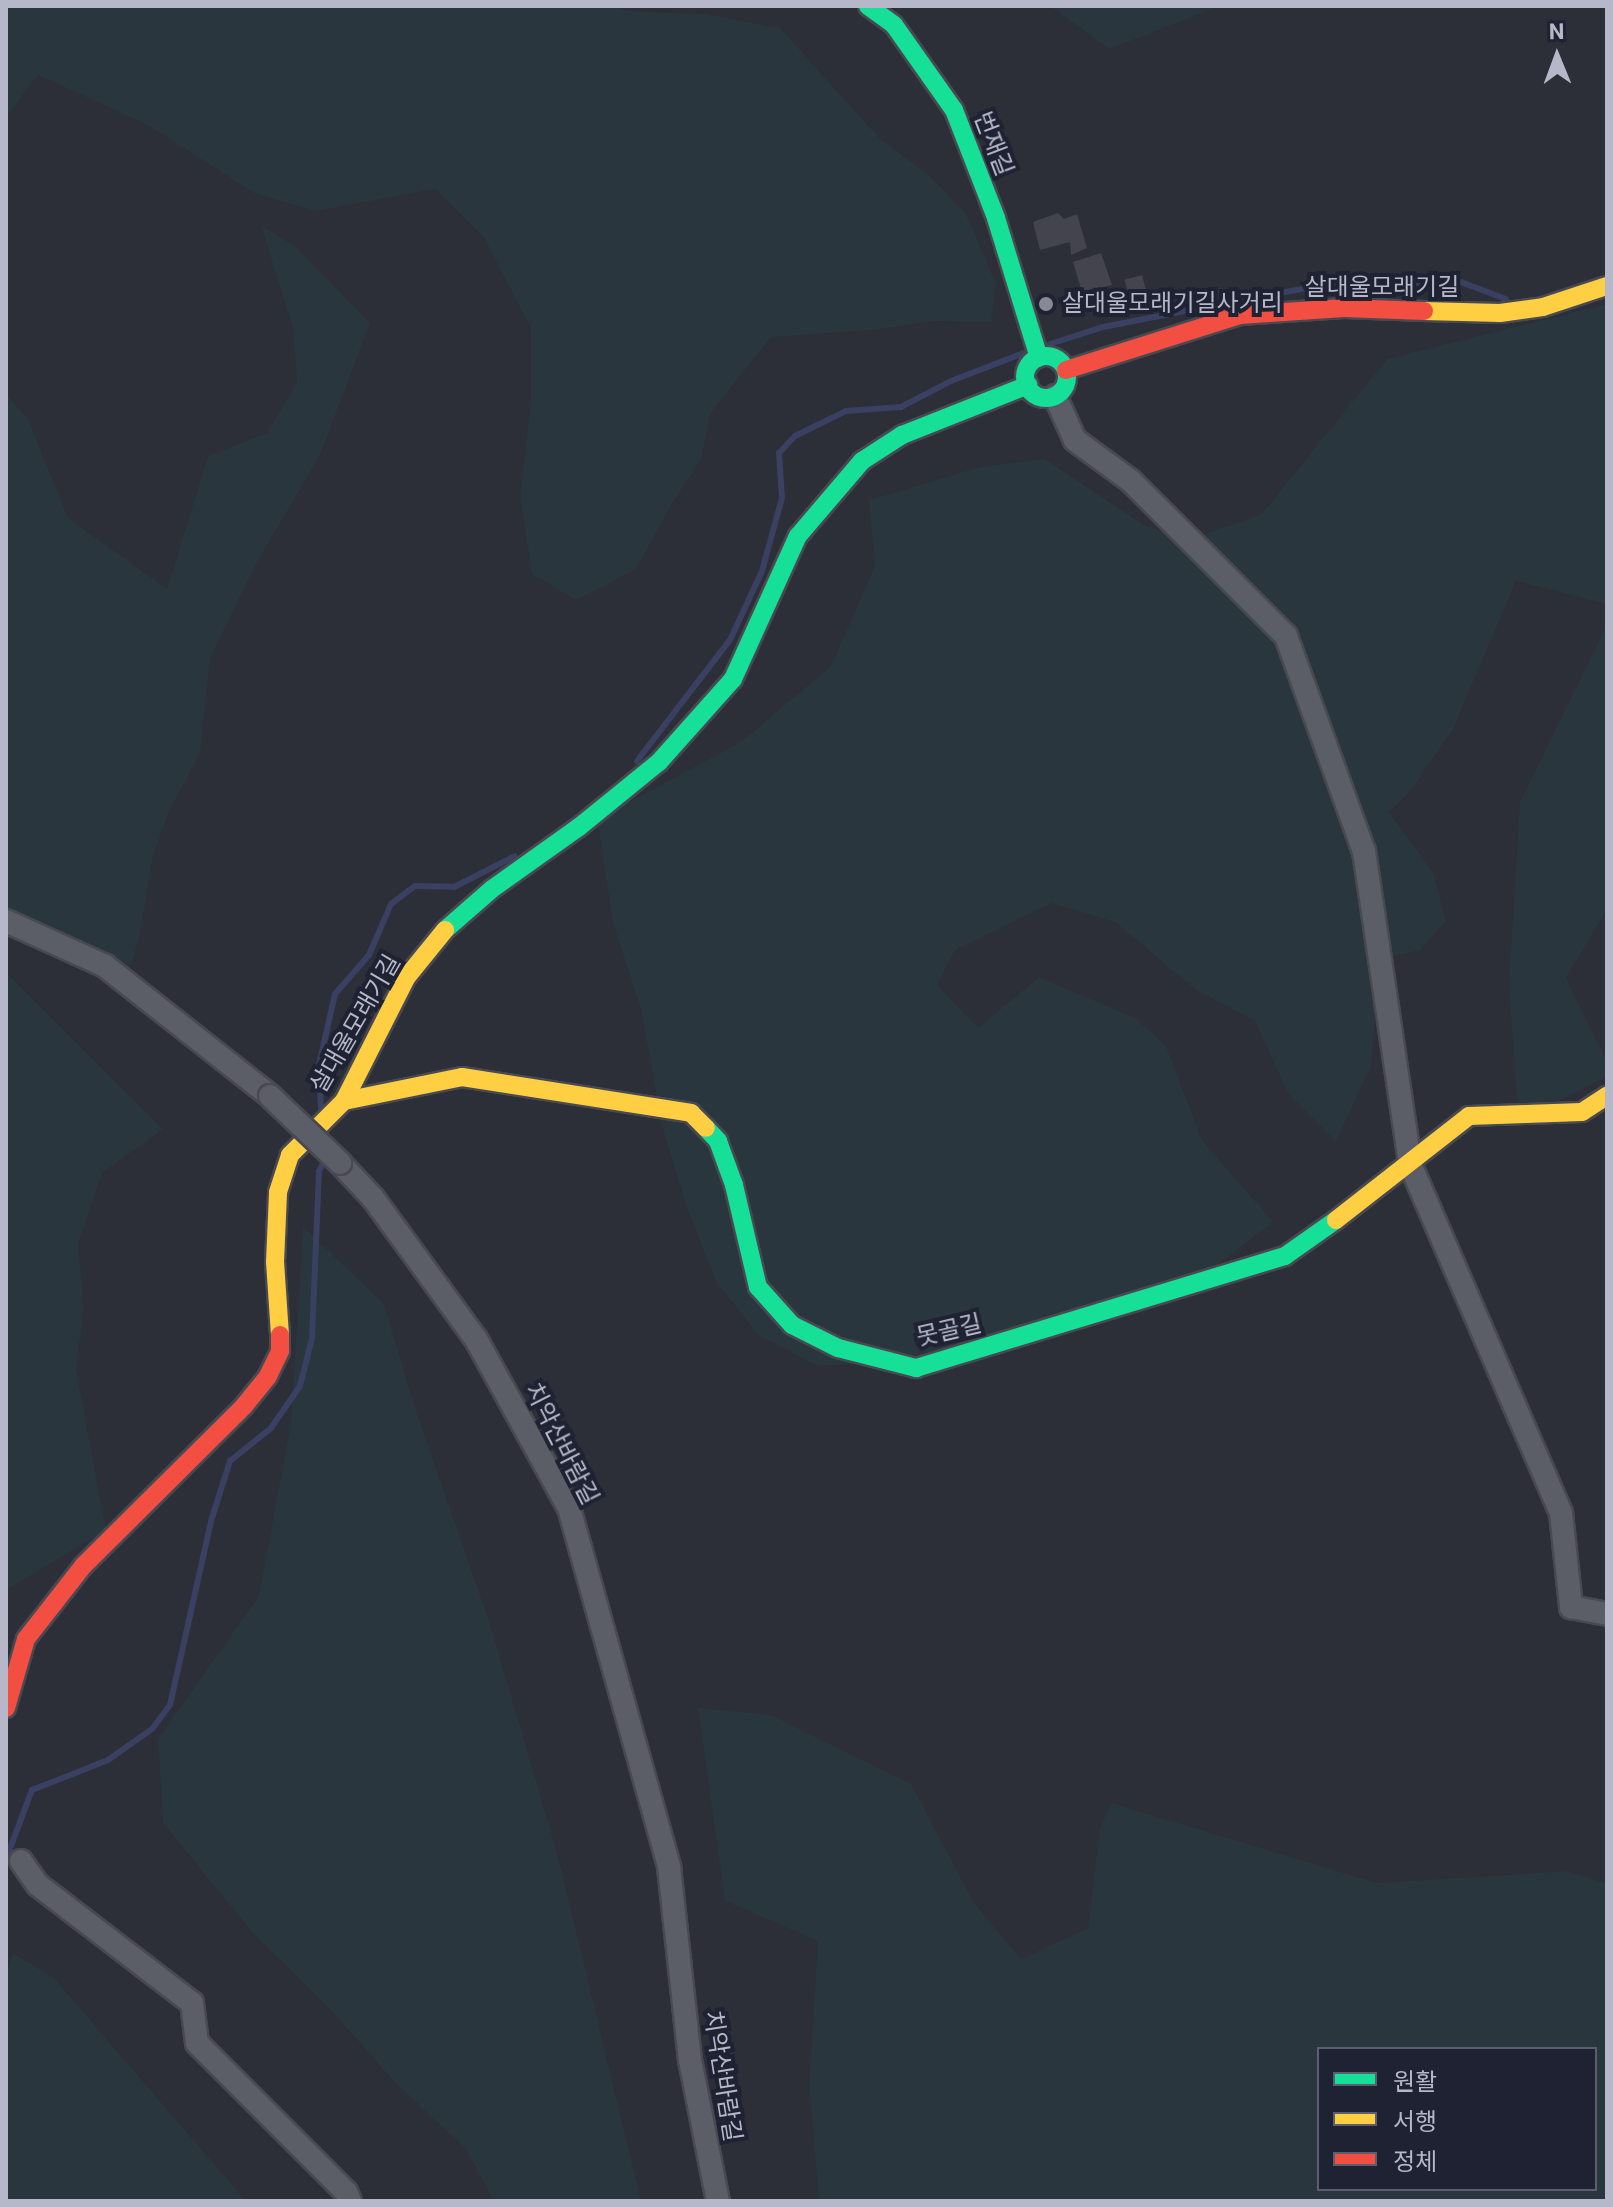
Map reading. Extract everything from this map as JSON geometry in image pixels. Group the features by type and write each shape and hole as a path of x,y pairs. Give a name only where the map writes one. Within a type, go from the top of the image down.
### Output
{"street":[{"name":"번재길","path":"868,6 894,25 954,110 996,218 1038,355"},
{"name":"살대울모래기길","path":"1066,370 1240,315 1344,308 1500,313 1543,307 1607,286"},
{"path":"1038,355 1053,357 1066,370 1065,386 1055,396 1042,397 1028,385 1026,373 1038,355"},
{"name":"살대울모래기길","path":"6,1708 26,1639 54,1601 83,1566 244,1406 268,1376 280,1351 281,1306 275,1262 278,1192 290,1155 339,1106 406,978 438,936 492,889 579,827 659,762 733,679 798,536 862,461 902,435 1028,385"},
{"path":"1055,396 1075,440 1131,481 1286,636 1364,851 1410,1164 1561,1513 1571,1607 1607,1614"},
{"name":"치악산바람길","path":"6,921 105,966 270,1096 373,1198 476,1339 569,1508 669,1867 690,2060 718,2201"},
{"name":"못골길","path":"339,1106 462,1077 691,1113 718,1141 734,1185 758,1287 792,1325 838,1348 916,1368 1012,1342 1285,1256 1410,1164 1469,1116 1582,1112 1607,1096"},
{"path":"21,1861 38,1885 192,2003 197,2043 346,2192 350,2201"}],"shaded area":[{"path":"6,6 609,6 628,11 705,14 780,28 881,140 928,174 966,214 996,284 991,322 934,321 873,330 771,337 710,414 701,459 671,505 636,569 576,600 532,574 520,495 531,401 531,328 483,236 435,189 316,211 254,193 148,125 38,75 6,117"},
{"path":"1050,6 1219,6 1110,49"},
{"path":"261,225 296,247 370,323 320,455 257,562 210,658 200,753 169,811 153,856 140,935 129,971 6,909 6,394 28,419 68,518 167,589 208,456 267,433 297,383 293,329"},
{"path":"1607,304 1607,604 1516,581 1453,729 1411,790 1389,812 1433,873 1446,921 1420,950 1381,959 1371,1066 1336,1141 1288,1093 1255,1021 1196,990 1115,922 1052,903 955,950 937,985 978,1028 1039,977 1135,1018 1166,1046 1202,1140 1273,1222 1212,1269 894,1362 817,1366 757,1334 716,1281 686,1205 662,1126 641,1009 613,923 597,819 741,742 831,666 875,566 869,500 980,467 1045,459 1144,525 1188,540 1262,514 1387,359"},
{"path":"1607,625 1607,909 1566,978 1607,1062 1607,1077 1518,1121 1509,981 1520,802"},
{"path":"6,973 163,1129 102,1173 78,1244 84,1309 76,1369 106,1530 6,1590"},
{"path":"303,1227 384,1304 415,1408 490,1624 558,1856 641,2201 494,2201 466,2149 394,2081 327,2006 253,1933 163,1823 158,1739 259,1596 291,1422"},
{"path":"698,1708 771,1715 911,1784 974,1903 1021,1959 1088,1928 1100,1827 1112,1803 1377,1883 1568,1871 1607,1884 1607,2201 819,2201 809,2085 818,1941 725,1901"},
{"path":"13,1953 54,1978 246,2201 6,2201 6,1973"}],"building":[{"path":"1058,213 1064,219 1077,214 1087,248 1071,255 1070,242 1040,250 1033,222"},
{"path":"1101,253 1112,285 1103,287 1106,294 1097,297 1094,288 1082,292 1073,262"},
{"path":"1142,275 1148,298 1131,303 1125,280"}],"waterway":[{"path":"1246,299 1329,284 1461,282 1506,299"},
{"path":"1047,345 1103,327 1231,302"},
{"path":"637,761 730,640 762,571 782,498 779,453 795,436 846,411 901,407 951,381 1029,351"},
{"path":"321,1108 319,1065 335,994 369,955 391,904 415,886 454,887 515,856"},
{"path":"6,1859 32,1790 108,1760 152,1729 170,1705 211,1521 230,1461 271,1428 300,1386 312,1338 319,1171 327,1156"}],"traffic: fast":[{"path":"868,6 894,25 954,110 996,218 1039,358"},
{"path":"1046,356 1061,362 1067,377 1061,392 1046,398 1031,392 1025,377 1031,362 1046,356"},
{"path":"445,930 492,889 579,827 659,762 733,679 798,536 862,461 902,435 1028,385"},
{"path":"706,1128 718,1141 734,1185 758,1287 792,1325 838,1348 916,1368 1285,1256 1336,1220"}],"traffic: slow":[{"path":"1424,311 1500,313 1543,307 1607,286"},
{"path":"280,1335 275,1262 278,1192 290,1155 344,1101 406,978 445,930"},
{"path":"344,1101 462,1077 691,1113 706,1128"},
{"path":"1336,1220 1469,1116 1582,1112 1607,1096"}],"traffic: jam":[{"path":"1066,370 1240,315 1344,308 1424,311"},
{"path":"6,1708 26,1639 83,1566 244,1406 268,1376 280,1351 280,1335"}],"place":[{"name":"살대울모래기길사거리","path":"1046,304"}]}
